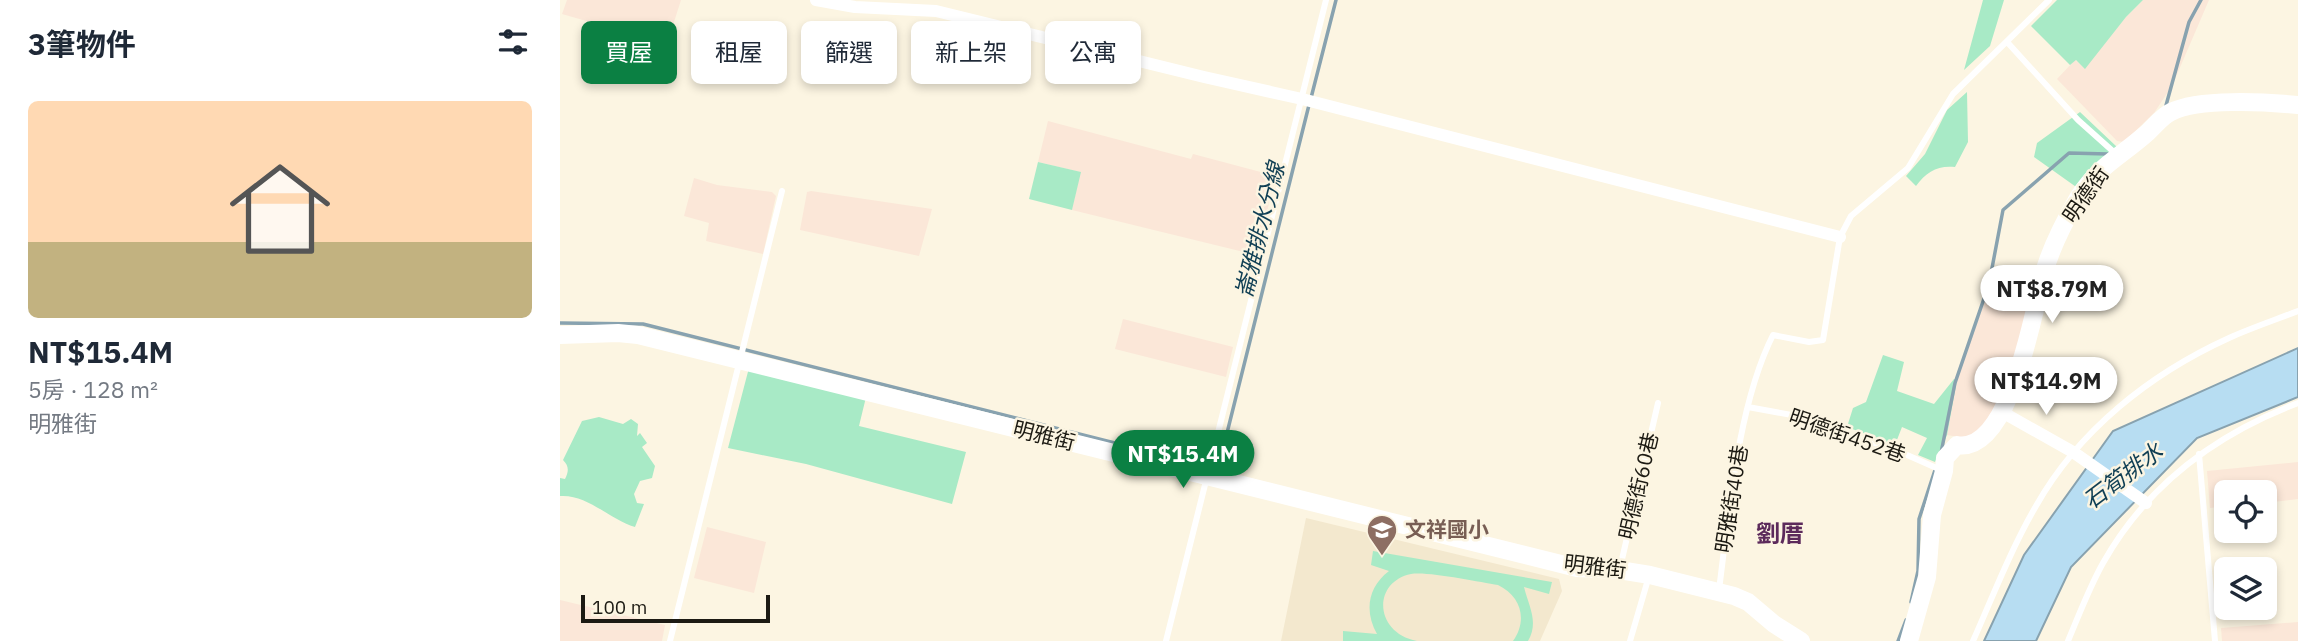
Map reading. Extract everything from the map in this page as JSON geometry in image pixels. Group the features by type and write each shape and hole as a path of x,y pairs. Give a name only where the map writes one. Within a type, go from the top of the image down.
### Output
{"street":[{"path":"816,0 855,7 936,10 1204,78 1302,99 1840,237"},
{"name":"明德街","path":"1909,641 1927,577 1932,515 1945,458 1956,445 1967,446 1978,441 2002,412 2029,337 2044,274 2060,232 2078,198 2097,172 2147,134 2169,112 2215,104 2260,102 2298,105"},
{"name":"明雅街","path":"560,335 618,332 638,335 1577,568 1650,575 1719,592 1748,602 1774,624 1801,641"},
{"path":"2002,412 2074,452 2146,503"}],"lane":[{"path":"1166,641 1326,0"},
{"path":"1840,237 1851,216 1908,168 1954,94 2049,0"},
{"path":"2008,43 2077,120 2118,155"},
{"path":"670,641 782,191"},
{"name":"明雅街40巷","path":"1719,592 1739,452 1748,407 1764,352 1773,335 1809,342 1823,340 1840,237"},
{"path":"1973,641 2032,514 2074,452 2129,398 2182,362 2231,337 2298,311"},
{"name":"明德街60巷","path":"1619,570 1658,403"},
{"path":"2068,641 2105,560 2146,503 2199,454 2249,424 2298,403"},
{"name":"明德街452巷","path":"1748,407 1808,418 1843,434 1889,447 1944,471"},
{"path":"2199,454 2215,641"},
{"path":"1630,641 1650,575"}],"shaded area":[{"path":"567,0 681,0 674,21 586,21 562,14"},
{"path":"2143,0 2209,0 2172,86 2154,113 2124,142 2117,141 2057,79 2075,60 2085,68"},
{"path":"1048,121 1191,159 1193,154 1276,176 1256,255 1072,210 1080,172 1038,162"},
{"path":"694,178 717,185 772,192 776,196 763,254 706,241 709,223 684,216"},
{"path":"807,192 932,209 919,256 800,230"},
{"path":"1996,269 2041,290 2024,358 1978,440 1947,435 1957,380"},
{"path":"1123,319 1233,347 1226,377 1115,349"},
{"path":"2298,462 2298,499 2277,502 2277,480 2214,480 2214,508 2210,508 2207,471"},
{"name":"文祥國小","path":"1306,518 1559,579 1562,591 1540,641 1281,641"},
{"path":"707,527 766,542 754,593 694,578"},
{"path":"560,600 665,625 662,641 560,641"},
{"path":"2298,622 2298,641 2222,641 2221,628"}],"green space":[{"path":"1983,0 2004,0 1990,46 1964,70"},
{"path":"2057,0 2143,0 2085,69 2076,60 2070,65 2031,26"},
{"path":"1967,92 1968,142 1955,167 1943,167 1933,171 1916,186 1906,176 1925,154 1947,110"},
{"path":"2080,112 2117,147 2079,189 2034,157 2037,143"},
{"path":"1038,162 1081,172 1072,210 1029,199"},
{"path":"1883,355 1904,362 1897,391 1934,404 1954,379 1957,380 1947,435 1935,462 1918,455 1927,438 1902,427 1895,445 1847,427 1853,408 1866,402"},
{"path":"750,364 867,393 859,426 966,452 952,504 806,464 728,448"},
{"path":"599,417 623,424 631,419 638,424 637,436 640,433 647,443 642,447 655,466 652,478 640,481 634,494 637,503 644,504 635,527 580,499 560,496 560,478 565,479 568,471 563,460 582,421"},
{"path":"1373,551 1552,582 1549,594 1524,587 1533,621 1528,641 1513,641 1520,625 1520,609 1512,595 1498,585 1419,573 1398,579 1389,587 1383,608 1392,628 1417,641 1343,641 1343,631 1377,634 1370,617 1370,600 1376,584 1389,571 1371,565"}],"water":[{"name":"石筍排水","path":"2298,348 2298,397 2197,438 2071,567 2036,641 1984,641 2024,555 2113,431"}],"waterway":[{"name":"崙雅排水分線","path":"1311,98 1336,0"},
{"path":"2165,109 2189,22 2201,0"},
{"path":"560,323 643,324 1218,469 1309,105"},
{"path":"1941,453 1955,383 1989,284 2003,210 2069,153 2108,154"},
{"path":"1911,602 1918,571 1919,519 1936,467"},
{"path":"1898,641 1906,620"}],"place":[{"name":"文祥國小","path":"1382,557"}],"district":[{"name":"劉厝","path":"1780,534"}]}
